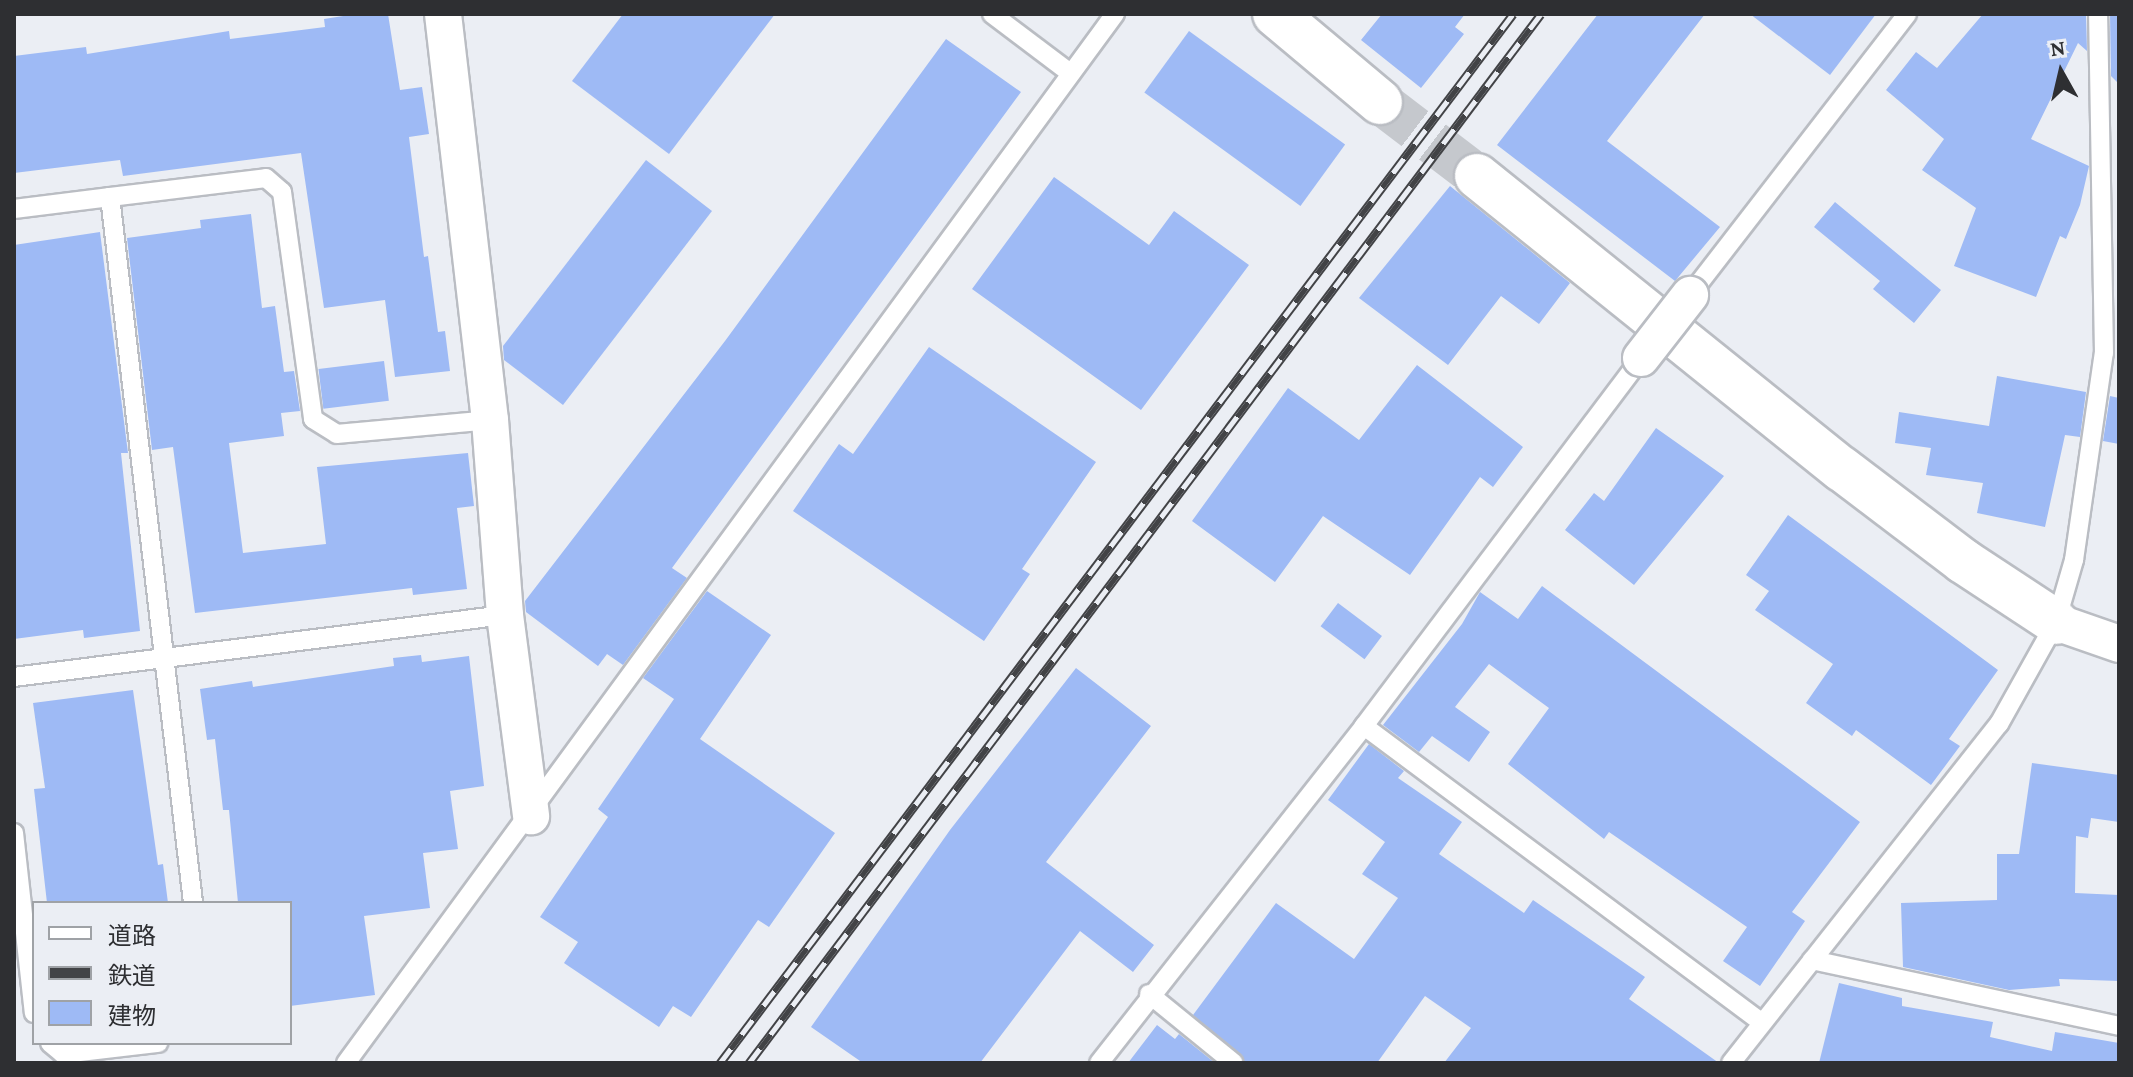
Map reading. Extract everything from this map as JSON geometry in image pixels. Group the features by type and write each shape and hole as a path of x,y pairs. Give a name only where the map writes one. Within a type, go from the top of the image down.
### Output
{"street":[{"path":"443,14 490,420 505,615 531,816"},
{"path":"1275,14 1380,102"},
{"path":"1477,176 1842,469 1963,561 2056,622 2119,644"},
{"path":"1641,358 1690,295"}],"lane":[{"path":"992,14 1069,72"},
{"path":"346,1063 531,816 1069,72 1115,14"},
{"path":"1690,295 1907,14"},
{"path":"1731,1063 1760,1021 1999,724 2056,622 2074,560 2111,354 2110,113 2098,14"},
{"path":"14,209 266,178 282,192 313,419 337,434 490,420"},
{"path":"110,197 168,658 193,901"},
{"path":"1099,1063 1149,994 1364,726 1641,358"},
{"path":"14,677 505,615"},
{"path":"1364,726 1760,1021"},
{"path":"14,833 32,995"},
{"path":"1812,960 2119,1026"},
{"path":"1149,994 1234,1063"},
{"path":"52,1045 63,1054 141,1045"}],"building":[{"path":"356,14 388,14 400,90 422,87 429,134 409,137 424,257 428,256 438,332 445,331 450,371 395,377 385,300 324,308 301,153 123,176 120,160 14,173 14,56 86,47 87,54 229,31 230,39 325,27 324,19"},
{"path":"623,14 775,14 669,154 572,81"},
{"path":"1382,14 1465,14 1455,27 1464,34 1421,88 1361,40"},
{"path":"1598,14 1705,14 1607,141 1720,227 1675,281 1497,145"},
{"path":"1750,14 1876,14 1830,75"},
{"path":"1983,14 2086,14 2087,51 2078,43 2031,139 2089,166 2080,205 2066,239 2060,236 2036,297 1954,266 1976,208 1922,170 1944,139 1886,90 1916,52 1937,68"},
{"path":"2110,14 2119,14 2119,84 2111,76"},
{"path":"1189,31 1345,144 1300,206 1144,92"},
{"path":"946,39 1021,92 672,568 687,578 623,665 607,654 598,666 526,612 525,601 725,341"},
{"path":"646,160 712,211 563,405 504,360 503,346"},
{"path":"1054,177 1149,245 1174,211 1249,265 1141,410 972,289"},
{"path":"1450,186 1570,283 1539,324 1501,296 1448,365 1359,298"},
{"path":"1835,202 1941,290 1914,323 1873,289 1880,281 1814,227"},
{"path":"251,214 262,308 275,306 284,372 294,371 300,411 281,413 284,436 229,443 243,553 326,544 317,467 468,453 474,506 457,508 467,589 413,595 412,588 195,613 173,447 152,450 127,238 201,228 200,220"},
{"path":"100,232 128,453 121,453 140,631 84,638 83,630 14,639 14,245"},
{"path":"929,347 1096,462 1022,569 1030,574 984,641 793,511 839,444 853,454"},
{"path":"384,361 389,401 323,409 318,369"},
{"path":"1417,365 1523,447 1493,487 1480,477 1410,575 1323,516 1275,582 1192,521 1288,388 1359,440"},
{"path":"1997,376 2086,392 2080,437 2065,435 2045,527 1977,513 1983,483 1926,475 1931,448 1895,443 1899,412 1989,426"},
{"path":"2110,396 2119,398 2119,444 2103,441"},
{"path":"1656,428 1724,476 1634,585 1565,530 1594,493 1604,501"},
{"path":"1788,515 1998,670 1949,739 1960,746 1931,785 1856,730 1852,736 1806,703 1833,664 1755,610 1769,591 1746,575"},
{"path":"1542,586 1860,822 1792,912 1805,921 1760,986 1723,961 1747,927 1609,832 1604,839 1508,764 1549,708 1489,664 1455,707 1490,732 1469,762 1432,736 1419,752 1383,725 1462,624 1480,592 1518,619"},
{"path":"707,591 771,635 700,739 835,833 769,927 758,920 691,1017 673,1006 659,1027 564,963 578,942 540,917 608,817 598,809 674,699 643,678"},
{"path":"1338,603 1382,636 1364,659 1321,626"},
{"path":"421,655 422,662 469,656 484,786 450,791 458,849 423,853 430,908 364,916 375,995 292,1006 292,901 238,901 229,810 223,810 215,739 207,740 200,689 252,681 253,687 394,666 393,658"},
{"path":"1076,668 1151,726 1046,862 1154,945 1133,972 1080,931 980,1063 863,1063 811,1027 950,830"},
{"path":"133,690 158,865 163,864 168,901 47,901 34,789 45,788 33,703"},
{"path":"1369,744 1404,771 1398,778 1462,822 1439,854 1524,913 1533,900 1645,977 1629,999 1719,1063 1444,1063 1471,1028 1425,996 1377,1063 1246,1063 1193,1015 1276,903 1354,959 1398,898 1362,874 1385,842 1328,800"},
{"path":"2032,763 2119,775 2119,822 2091,818 2088,838 2076,836 2075,893 2119,895 2119,981 2059,979 2060,986 2009,990 1903,967 1901,903 1997,900 1997,854 2019,854"},
{"path":"1839,983 1902,998 1902,1006 1993,1022 1990,1037 2052,1051 2055,1032 2119,1043 2119,1063 1819,1063"},
{"path":"1157,1025 1175,1039 1179,1034 1215,1063 1128,1063"}],"tunnel":[{"path":"1380,102 1477,176"}],"railway":[{"path":"720,1063 1513,14"},
{"path":"749,1063 1541,14"}]}
